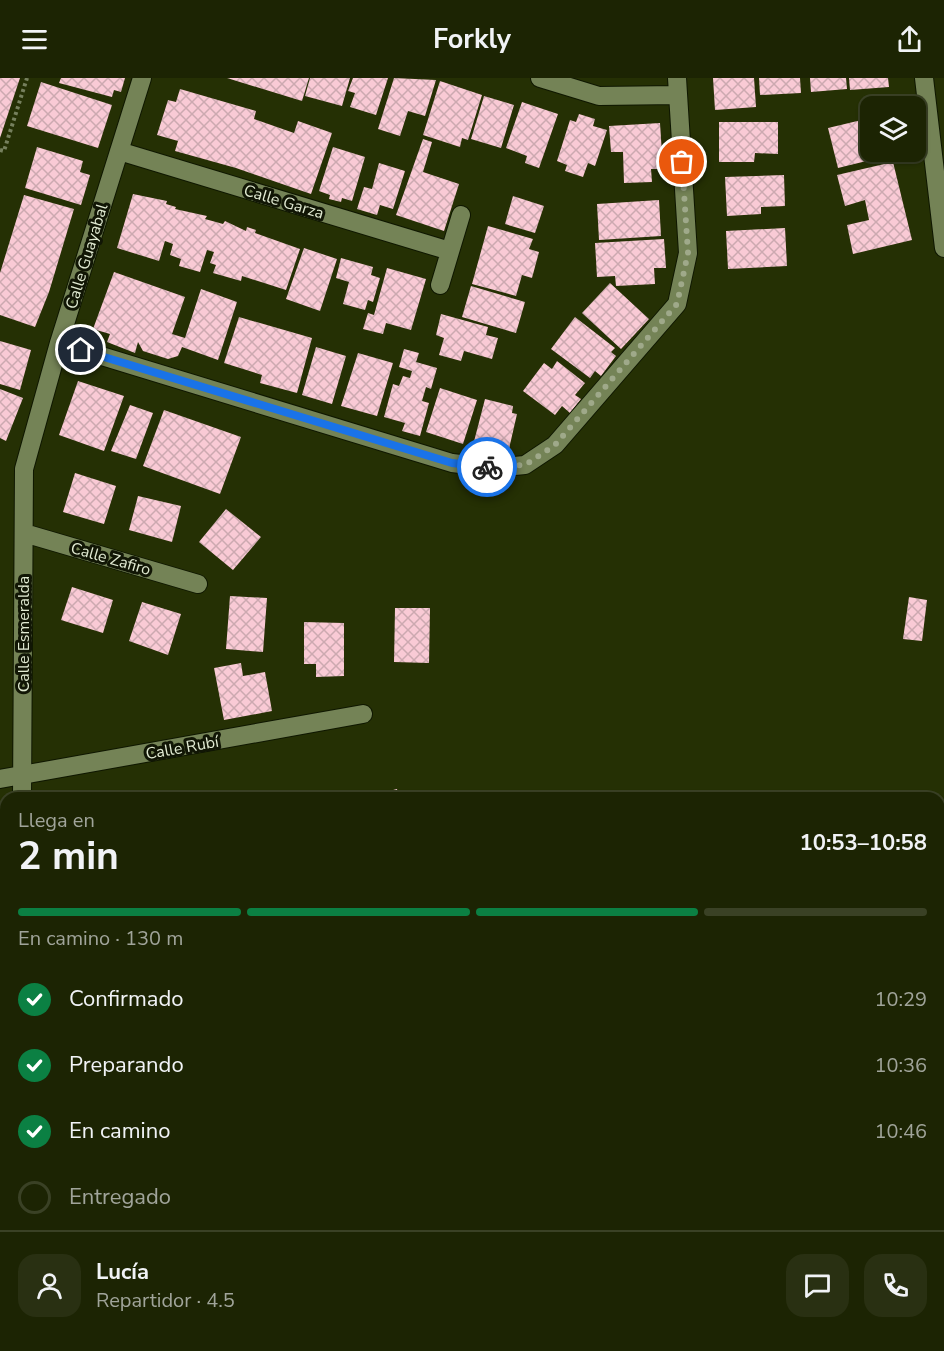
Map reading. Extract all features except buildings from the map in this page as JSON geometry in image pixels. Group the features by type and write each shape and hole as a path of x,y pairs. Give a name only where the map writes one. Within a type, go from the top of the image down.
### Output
{"street":[{"name":"Calle Guayabal","path":"24,469 59,344 142,78"},
{"path":"59,344 452,463 494,468 525,465 555,445 677,304 688,253 677,86 599,96 540,78"},
{"path":"924,78 944,248"},
{"name":"Calle Garza","path":"119,151 450,251"},
{"path":"441,285 462,215"},
{"name":"Calle Esmeralda","path":"22,792 24,469"},
{"name":"Calle Zafiro","path":"24,533 198,584"},
{"name":"Calle Rubí","path":"0,779 363,714"}],"path":[{"path":"0,150 4,152 27,78"}],"way so far":[{"path":"487,467 525,465 555,445 677,304 688,253 682,162"}],"route":[{"path":"81,350 452,463 487,467"}]}
